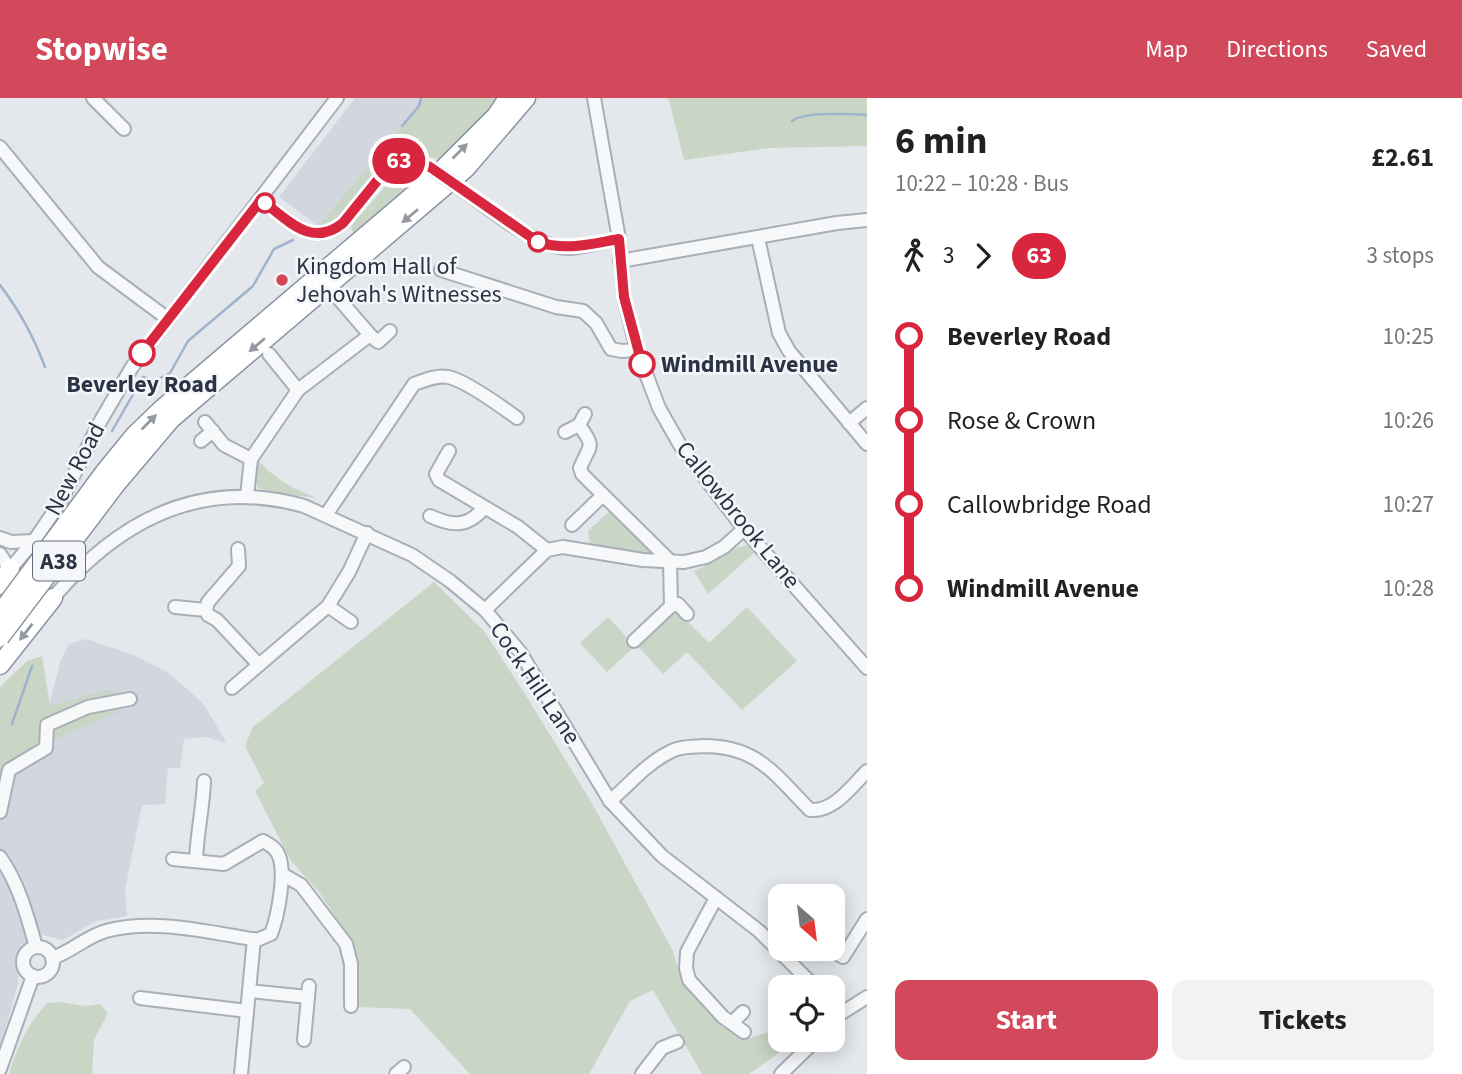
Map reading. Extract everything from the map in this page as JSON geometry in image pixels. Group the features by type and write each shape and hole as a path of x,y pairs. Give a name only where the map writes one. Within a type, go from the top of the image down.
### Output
{"highway":[{"name":"A38","path":"0,614 110,479 171,419 466,168 521,99"},
{"name":"A38","path":"0,637 110,479"},
{"path":"0,585 5,561"},
{"path":"0,665 53,598"}],"street":[{"path":"93,98 124,129"},
{"name":"New Road","path":"5,561 34,541 61,501 100,422 132,367 337,98"},
{"name":"Callowbrook Lane","path":"594,98 619,239 624,297 637,350 659,408 680,445 744,528 867,668"},
{"path":"0,147 98,267 168,319"},
{"path":"261,200 304,231 323,234 333,231 343,223 390,165 410,159 430,167 538,242 569,248 619,239"},
{"path":"620,261 867,220"},
{"path":"758,238 779,333 789,351 867,444"},
{"path":"441,270 555,307 585,306 611,349 637,350"},
{"path":"339,299 378,342 390,331"},
{"path":"247,496 251,459 298,390 370,335"},
{"path":"269,354 298,390"},
{"path":"272,380 283,371"},
{"path":"326,514 414,384 431,378 448,377 487,397 517,418"},
{"path":"849,423 867,408"},
{"path":"565,432 582,419 590,440 590,450 580,468 588,481 670,561 671,606"},
{"path":"201,441 209,427 225,445 251,459"},
{"path":"449,451 436,474 439,480 518,527 547,550"},
{"path":"572,525 603,495"},
{"name":"Cock Hill Lane","path":"53,598 77,571 120,534 174,507 208,500 247,496 285,501 326,514 412,555 450,581 485,610 520,652 610,801 662,856 759,932 803,975"},
{"path":"430,516 450,525 475,519 484,509"},
{"path":"583,515 593,524"},
{"path":"485,610 547,550 563,547 643,560 684,562 706,556 724,547 744,528"},
{"path":"232,688 328,606 349,572 367,533"},
{"path":"0,538 11,542 34,541"},
{"path":"238,549 239,566 208,602 206,610 259,665"},
{"path":"5,561 49,590 53,598"},
{"path":"634,641 671,606 678,604 687,614"},
{"path":"328,606 351,622"},
{"path":"175,607 206,610"},
{"path":"0,811 5,766 46,748 47,725 88,707 130,699"},
{"path":"610,801 658,758 688,747 721,746 760,759 810,810 820,811 833,804 867,771"},
{"path":"196,860 204,781"},
{"path":"52,958 65,954 104,931 156,925 254,939 271,934 275,924 282,874 279,856 272,846 263,841 224,864 173,859"},
{"path":"0,857 11,872 22,897 36,947"},
{"path":"282,874 301,885 346,944 351,964 351,1006"},
{"path":"716,898 687,952 686,968 689,980 723,1017 744,1032"},
{"path":"845,955 867,919"},
{"path":"241,1074 254,939"},
{"path":"36,947 48,951 52,958 52,966 43,976 28,974 22,962 28,951 36,947"},
{"path":"0,1069 33,976"},
{"path":"249,991 309,992 304,1040"},
{"path":"845,1009 867,997"},
{"path":"140,998 247,1011"},
{"path":"732,1023 743,1012"},
{"path":"642,1074 658,1044 677,1042"},
{"path":"781,1074 804,1052"}],"shaded area":[{"path":"355,98 421,98 419,106 318,226 279,197"},
{"path":"86,639 134,655 167,672 202,702 227,743 206,737 184,739 180,768 168,768 165,804 142,805 125,890 127,916 96,921 63,940 42,935 20,945 18,984 0,1047 0,773 35,748 61,660 69,644"}],"green space":[{"path":"421,98 499,98 441,160 404,151 379,170 335,222 318,226 419,106"},
{"path":"666,98 867,98 867,146 770,148 684,160 669,100"},
{"path":"416,169 421,177 354,236 351,226 398,172"},
{"path":"256,458 284,482 317,498 269,492 258,488 255,478"},
{"path":"612,509 653,549 651,554 590,544 588,531"},
{"path":"749,545 756,551 708,594 694,571 734,549"},
{"path":"434,582 484,631 525,694 590,800 672,949 679,971 721,1026 745,1040 768,1032 768,1052 779,1052 749,1074 702,1074 653,990 630,1001 589,1074 470,1074 410,1009 358,1007 353,943 319,892 291,861 255,791 264,783 245,746 253,727"},
{"path":"747,607 797,661 742,710 687,652 663,674 638,646 677,611 709,643"},
{"path":"608,617 635,646 607,672 580,643"},
{"path":"42,656 50,706 107,690 121,693 121,711 35,748 0,773 0,687 27,661"},
{"path":"47,1003 86,1006 100,1004 108,1013 94,1040 92,1074 9,1074 34,1019"}],"waterway":[{"path":"402,126 419,106 421,98"},
{"path":"792,121 817,114 867,115"},
{"path":"112,431 143,377 155,381 170,373 188,341 253,286 274,249 293,240"},
{"path":"0,285 25,324 45,367"},
{"path":"12,724 32,666"}],"bus line":[{"name":"63","path":"142,353 261,200 304,231 323,234 333,231 343,223 390,165 410,159 430,167 538,242 569,248 619,239 624,297 642,364"}],"place":[{"name":"Kingdom Hall of Jehovah's Witnesses","path":"282,280"},
{"name":"Beverley Road","path":"142,353"},
{"name":"Windmill Avenue","path":"642,364"}]}
